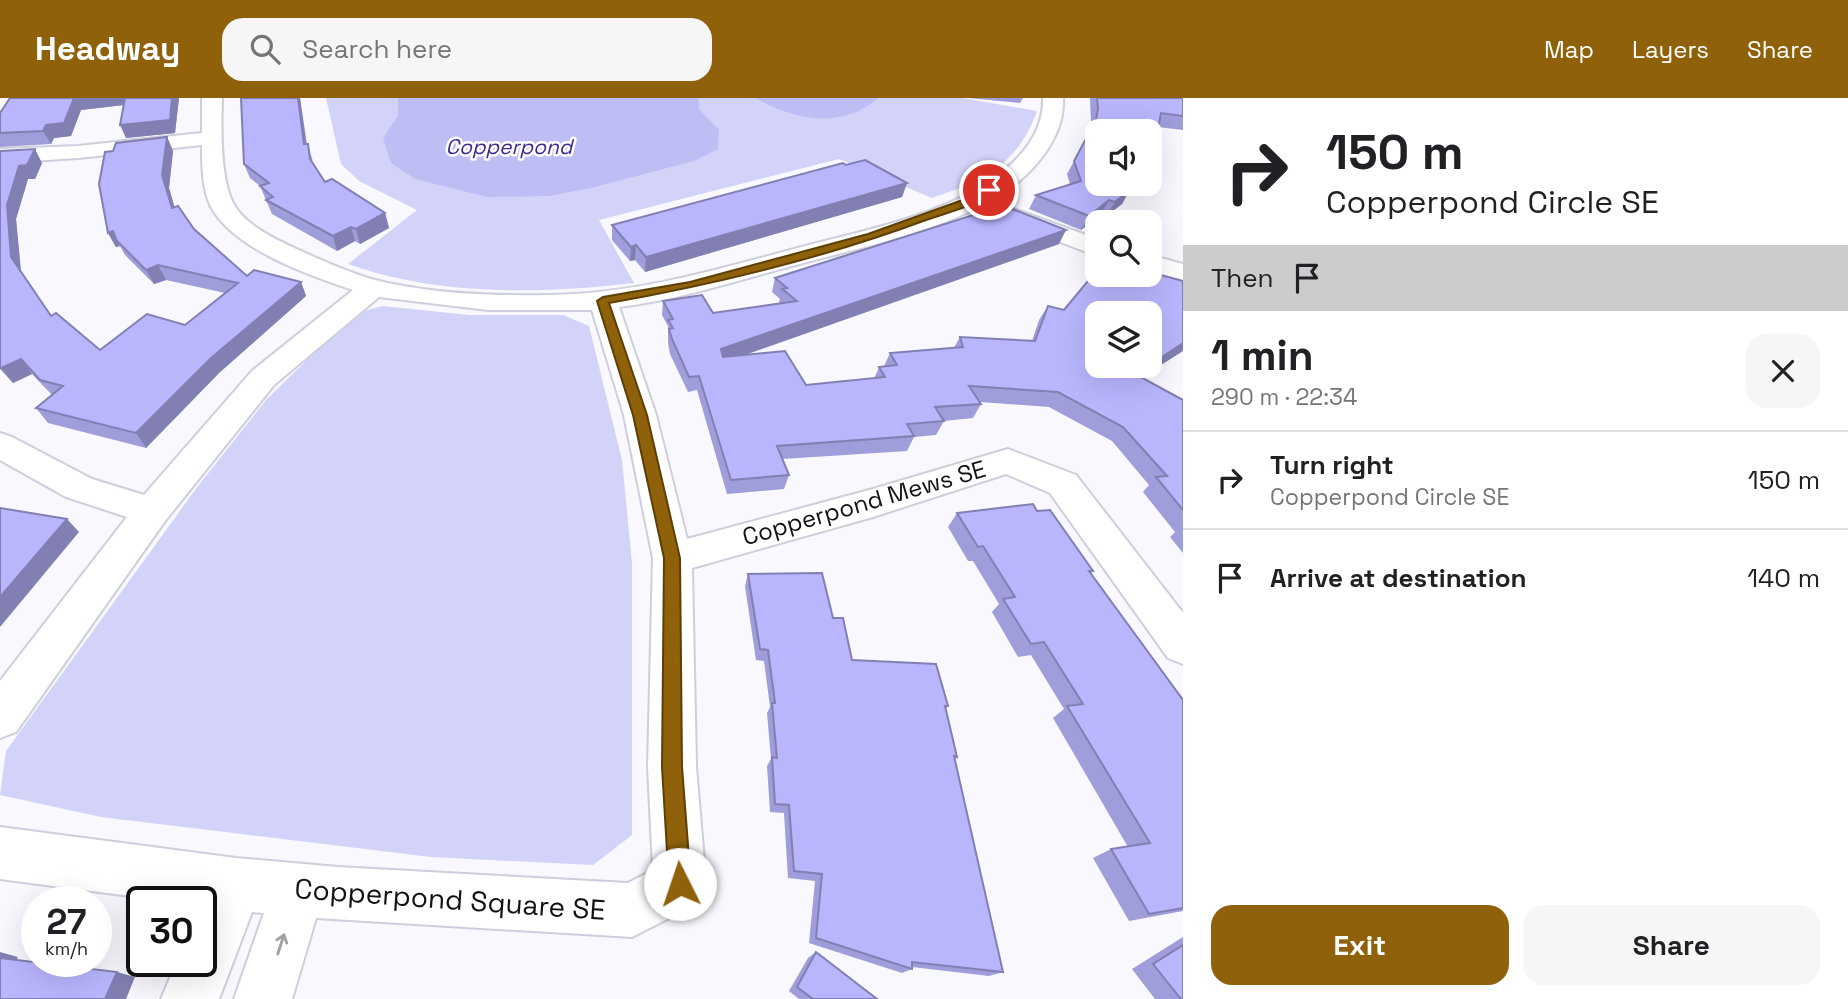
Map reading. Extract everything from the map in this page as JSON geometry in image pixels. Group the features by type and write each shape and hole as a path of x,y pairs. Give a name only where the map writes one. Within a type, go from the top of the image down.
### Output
{"street":[{"path":"212,98 210,138 222,206 264,243 373,288 485,301 603,301 691,285 872,237 975,199 1020,170 1048,129 1055,106 1053,98"},
{"path":"0,156 78,152 210,138"},
{"path":"975,199 1085,243"},
{"path":"1162,266 1183,272"},
{"path":"0,717 152,510 262,378 373,288"},
{"name":"Copperpond Square SE","path":"0,853 298,890 632,910 680,884 672,767 672,558 640,415 603,301"},
{"path":"0,446 79,488 152,510"},
{"name":"Copperpond Mews SE","path":"672,558 1008,461 1063,484 1183,645"},
{"path":"190,999 236,884"},
{"path":"263,999 298,890"}],"shaded area":[{"path":"326,98 963,98 1037,111 1020,145 997,168 968,185 932,198 839,159 599,220 634,283 562,289 490,290 417,282 348,264 417,210 359,181 341,164"},
{"path":"382,306 469,315 563,315 589,326 622,460 632,563 632,835 593,865 431,857 101,817 0,795 6,751 198,486 266,400 354,314"}],"water":[{"name":"Copperpond","path":"398,98 698,98 699,109 719,130 718,149 694,161 591,188 549,196 487,197 415,179 391,163 383,138 398,116"},
{"path":"756,98 878,98 849,115 818,118 786,112"}],"building":[{"path":"10,98 74,98 64,123 46,125 43,131 0,133 0,113"},
{"path":"125,98 172,98 170,120 120,125"},
{"path":"241,98 298,98 304,144 308,144 310,159 325,182 332,179 385,213 356,229 351,227 333,236 266,200 273,197 260,186 269,183 244,164"},
{"path":"1097,98 1183,98 1183,116 1161,113 1160,119 1096,119"},
{"path":"167,137 162,175 172,208 178,206 194,229 247,276 254,270 301,282 211,358 136,433 36,408 63,386 40,380 21,359 0,367 0,151 35,149 27,165 19,166 7,205 11,257 51,316 56,313 100,350 147,314 185,325 238,283 158,265 146,270 117,241 113,231 108,233 99,184 105,152 113,151 116,143"},
{"path":"1085,140 1085,196 1122,196 1115,202 1109,200 1096,210 1085,210 1085,214 1036,195 1081,181 1074,161"},
{"path":"865,160 907,183 646,257 636,245 631,247 612,225 843,163 846,165"},
{"path":"1010,208 1066,230 721,349 723,357 785,351 806,385 885,377 879,367 897,365 890,353 963,347 960,337 1035,341 1048,306 1064,310 1085,285 1085,287 1162,287 1162,275 1183,281 1183,343 1162,357 1162,301 1085,301 1085,378 1142,378 1183,400 1183,510 1156,477 1167,476 1123,427 1058,392 969,386 981,404 935,407 944,421 907,424 914,436 777,446 789,475 731,480 699,376 689,377 672,339 669,329 673,328 668,320 673,319 663,301 702,295 713,313 797,301 782,289 787,288 775,278 992,209 1001,214"},
{"path":"1033,504 1037,511 1050,510 1093,571 1089,571 1183,700 1183,908 1149,914 1111,849 1150,843 1067,706 1083,704 1044,642 1031,644 1003,599 1015,597 983,546 978,547 957,513"},
{"path":"0,508 67,519 0,597"},
{"path":"822,573 833,618 843,618 852,660 936,664 948,706 945,706 957,757 954,756 1003,972 912,962 912,969 816,938 822,874 794,871 789,805 775,804 772,757 777,758 772,703 775,703 768,650 760,649 748,574"},
{"path":"1183,945 1183,999 1181,999 1153,964"},
{"path":"816,952 877,999 813,999 797,987"},
{"path":"0,958 21,961 21,977 112,977 112,971 117,972 105,999 0,999"}],"route":[{"path":"680,884 672,767 672,558 640,415 603,301 691,285 872,237 975,199 989,190"}]}
